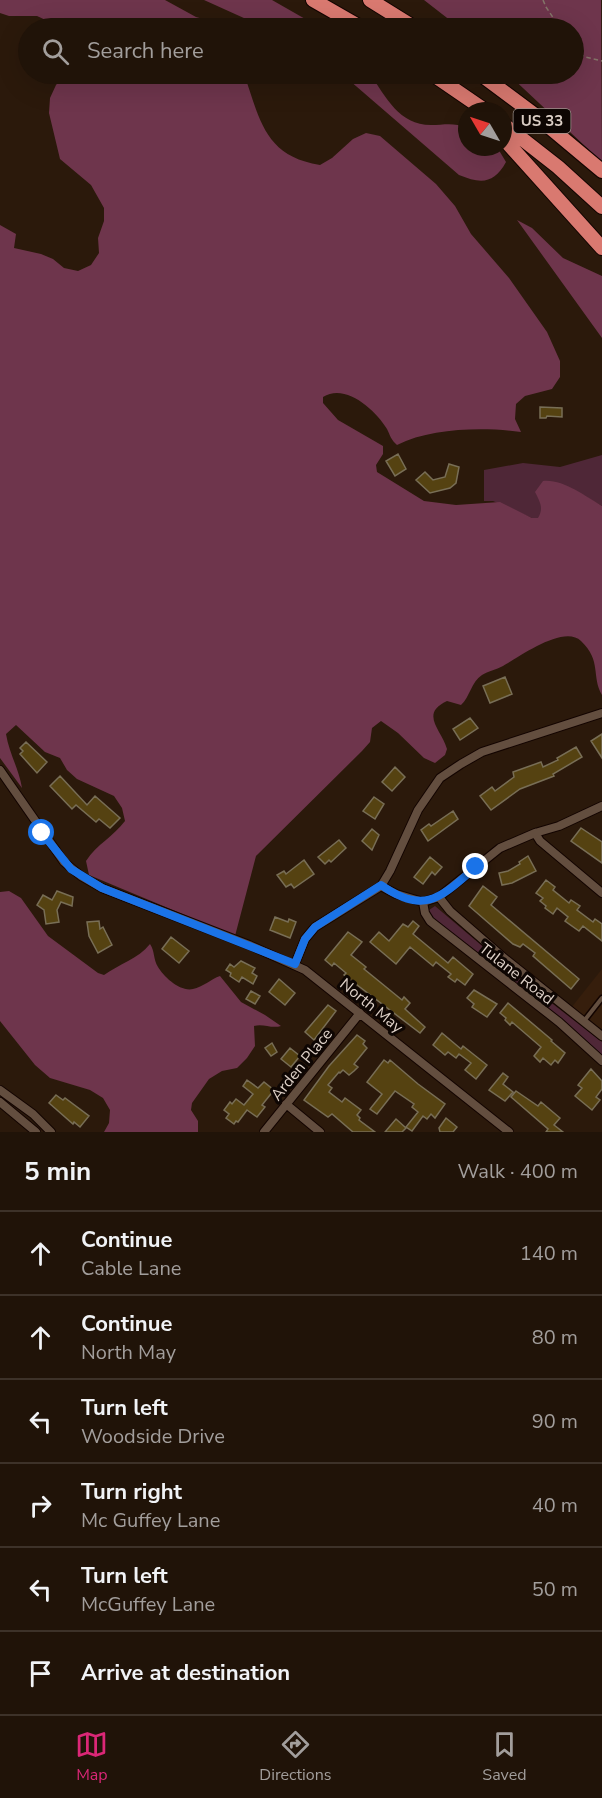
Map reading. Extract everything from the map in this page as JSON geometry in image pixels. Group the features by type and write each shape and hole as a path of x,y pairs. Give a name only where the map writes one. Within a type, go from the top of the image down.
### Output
{"highway":[{"path":"313,0 344,18"},
{"path":"370,0 399,18"},
{"path":"444,84 463,102"},
{"path":"447,84 473,102"},
{"name":"US 33","path":"494,84 536,115 602,171"},
{"name":"US 33","path":"512,131 558,167 602,207"},
{"path":"512,148 602,248"}],"street":[{"path":"295,964 305,939 315,927 381,885 394,863 417,810 440,778 471,758 497,746 602,712"},
{"name":"North May","path":"0,770 42,833 71,869 102,888 295,964 315,976 509,1132"},
{"path":"381,885 396,894 423,902 439,897 500,848 559,826 602,806"},
{"path":"536,833 540,842 602,893"},
{"name":"Tulane Road","path":"439,897 450,911 504,958 602,1036"},
{"name":"Tulane Road","path":"423,902 425,913 430,921 559,1022 602,1061"},
{"name":"Arden Place","path":"264,1132 360,1013"},
{"path":"0,1090 33,1114 51,1132"},
{"path":"0,1102 36,1132"},
{"path":"286,1104 320,1132"}],"lane":[{"path":"584,1021 602,998"}],"path":[{"path":"543,0 553,18"},
{"path":"584,56 602,61"}],"shaded area":[{"path":"0,0 165,0 200,18 41,18 9,16 0,13"},
{"path":"204,0 272,0 304,18 244,18"},
{"path":"424,0 601,0 602,162 519,84 584,84 584,18 447,18"},
{"path":"247,84 260,120 276,144 301,160 320,165 332,158 353,139 366,133 380,136 436,184 455,206 471,234 509,278 547,332 560,361 560,377 552,389 525,396 516,404 515,419 521,432 457,430 425,435 397,445 382,422 359,401 341,393 323,397 323,403 338,420 383,446 383,454 376,465 377,472 424,501 456,505 500,502 532,518 538,518 541,508 535,492 543,481 551,481 574,489 602,506 602,695 592,655 581,641 564,636 542,644 482,675 461,705 447,701 439,706 434,711 433,717 447,749 445,755 435,763 424,758 398,733 381,721 372,728 370,742 362,751 256,856 235,936 89,875 86,861 125,821 122,808 114,796 77,779 67,770 60,758 45,752 16,725 6,734 22,788 0,758 0,225 16,234 14,248 41,254 53,259 64,268 78,271 91,265 99,253 98,238 104,221 104,208 91,185 60,159 49,113 50,98 56,85"},
{"path":"354,84 377,84 394,108 410,120 420,124 458,125 458,156 502,156 506,162 497,175 486,180 474,180 459,175"},
{"path":"517,220 532,228 563,258 602,276 602,338"},
{"path":"602,455 602,506 572,489 542,504 539,518 532,518 493,501 484,501 484,470 523,463 560,467"},
{"path":"9,891 21,898 48,936 98,973 104,975 134,958 150,944 158,967 168,979 178,986 193,989 220,976 241,1002 281,1026 254,1026 255,1046 247,1058 237,1068 222,1071 209,1079 192,1103 191,1110 198,1121 198,1132 104,1132 109,1123 110,1110 103,1098 90,1090 50,1078 35,1065 0,1021 0,892"},
{"path":"435,906 527,984 602,1042 602,1058 429,916 429,910"},
{"path":"602,969 602,1033 571,1008"}],"building":[{"path":"540,407 562,408 562,417 540,418"},
{"path":"398,454 406,469 395,476 386,461"},
{"path":"449,464 459,467 456,483 450,488 430,493 416,480 425,472 433,480 445,477"},
{"path":"505,677 512,694 490,703 483,686"},
{"path":"470,718 478,728 460,740 453,729"},
{"path":"602,734 602,758 591,741"},
{"path":"26,742 47,762 37,773 20,754 23,751 20,748"},
{"path":"576,747 582,757 553,774 554,776 520,789 491,810 480,796 492,787 495,791 514,777 513,772 541,762 543,767"},
{"path":"395,767 405,777 392,791 382,782"},
{"path":"60,776 87,805 95,796 120,818 110,828 99,819 96,822 76,805 72,809 50,786"},
{"path":"374,797 384,804 375,819 363,811"},
{"path":"453,811 458,819 428,841 421,830"},
{"path":"581,828 602,842 602,863 571,841"},
{"path":"372,829 379,835 372,850 362,841"},
{"path":"339,840 346,848 331,862 329,860 325,864 318,857"},
{"path":"528,856 536,871 512,883 502,885 499,873 520,864 519,862"},
{"path":"430,857 442,867 435,875 432,872 423,884 414,877"},
{"path":"304,860 314,874 294,888 291,884 286,887 277,875 284,871 286,874"},
{"path":"546,880 555,887 553,890 569,903 571,900 580,906 577,910 593,922 595,919 602,924 602,941 583,926 579,931 565,921 568,917 557,908 553,914 545,908 546,906 540,901 543,898 536,893"},
{"path":"483,886 497,897 491,905 579,979 571,989 533,956 535,953 523,944 520,947 513,944 469,906"},
{"path":"57,891 73,897 72,906 61,902 57,910 59,922 46,924 44,910 37,905 43,895 52,900"},
{"path":"275,917 288,922 289,919 296,922 290,938 270,930"},
{"path":"99,921 100,929 103,927 112,945 98,953 89,936 87,922"},
{"path":"413,921 419,926 413,934 448,963 453,957 473,974 465,985 457,979 455,982 448,977 451,974 436,962 433,966 410,947 396,964 370,942 379,932 389,941 403,924 408,927"},
{"path":"348,932 362,942 351,955 366,967 364,969 402,1000 404,997 410,1003 405,1009 425,1027 420,1033 344,975 346,973 334,963 332,966 325,960"},
{"path":"171,937 189,951 179,963 162,949"},
{"path":"241,961 255,968 252,973 257,976 253,984 242,977 239,982 226,970 230,964 234,967"},
{"path":"279,979 295,993 285,1005 269,992"},
{"path":"474,990 497,1004 487,1017 472,1007 474,1004 467,998"},
{"path":"251,991 260,996 255,1004 246,999"},
{"path":"508,1003 565,1053 558,1063 555,1060 551,1065 543,1058 540,1062 534,1056 541,1047 512,1022 510,1025 500,1013"},
{"path":"328,1005 336,1011 314,1040 305,1032"},
{"path":"442,1033 461,1049 463,1046 487,1065 476,1079 465,1070 471,1063 459,1054 456,1058 448,1052 445,1055 433,1045"},
{"path":"357,1035 365,1041 363,1044 367,1048 354,1064 358,1067 349,1075 343,1070 339,1072 328,1085 332,1088 329,1092 342,1102 345,1098 361,1110 357,1115 359,1120 375,1132 353,1132 332,1114 328,1117 304,1100 329,1066"},
{"path":"272,1043 277,1052 271,1056 265,1048"},
{"path":"290,1048 300,1056 291,1067 281,1059"},
{"path":"384,1060 388,1063 390,1060 445,1104 435,1118 431,1114 427,1119 423,1116 412,1131 406,1127 418,1112 412,1107 414,1104 395,1091 377,1114 370,1109 382,1094 367,1082"},
{"path":"591,1069 602,1081 602,1089 596,1097 600,1100 592,1110 575,1096 582,1088 578,1085"},
{"path":"503,1073 508,1077 503,1084 513,1092 505,1101 489,1090"},
{"path":"247,1080 258,1088 264,1082 274,1090 262,1105 265,1107 257,1117 247,1110 234,1124 226,1118 229,1114 224,1110 230,1102 232,1104 236,1099 244,1105 253,1094 243,1086"},
{"path":"516,1091 538,1106 541,1102 560,1118 554,1125 563,1132 546,1132 548,1129 511,1097"},
{"path":"56,1095 63,1100 65,1098 89,1116 80,1127 74,1122 73,1124 49,1103"},
{"path":"446,1118 457,1127 453,1132 440,1132 439,1128"},
{"path":"396,1119 406,1128 402,1132 385,1132"}],"route":[{"path":"42,833 71,869 102,888 295,964 305,939 315,927 381,885 396,894 423,902 439,897 476,867"}]}
